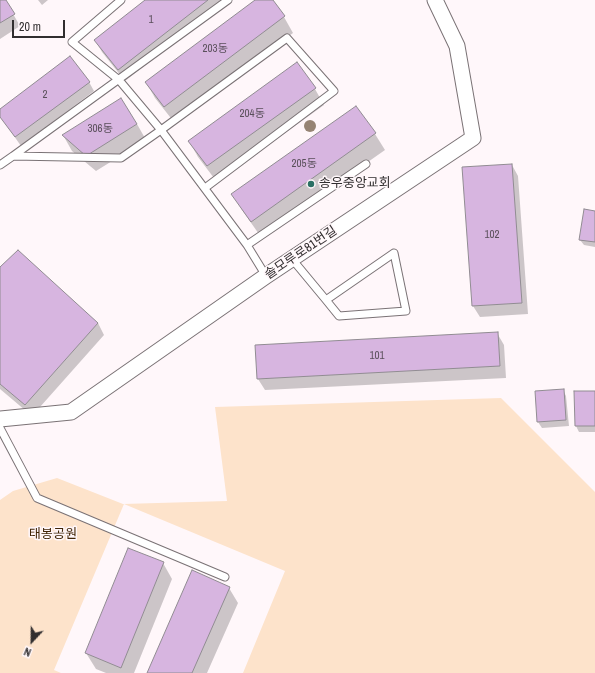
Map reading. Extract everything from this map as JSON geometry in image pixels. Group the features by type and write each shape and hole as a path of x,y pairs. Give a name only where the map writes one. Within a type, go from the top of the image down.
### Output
{"street":[{"name":"솔모루로81번길","path":"0,419 71,412 266,276 473,138 457,46 434,0"}],"lane":[{"path":"121,0 72,42 119,80 161,130 206,188 247,245 266,276"},
{"path":"0,165 228,0"},
{"path":"12,156 121,158 287,38 334,91 206,188"},
{"path":"247,245 366,164"},
{"path":"292,259 339,316 406,311 394,253 326,300"},
{"path":"0,428 37,498 225,577"}],"green space":[{"name":"태봉공원","path":"501,398 595,492 595,673 243,673 285,571 124,504 54,670 61,673 0,673 0,500 13,491 57,478 123,504 227,501 215,407"}],"building":[{"path":"0,0 6,0 15,14 0,23"},
{"path":"145,0 208,0 118,70 94,40"},
{"path":"255,0 273,0 285,16 164,107 145,82"},
{"path":"70,56 90,82 15,137 0,117 0,109"},
{"path":"297,62 316,88 207,166 188,141"},
{"path":"121,98 137,124 86,156 62,135"},
{"path":"356,106 376,133 251,222 231,194"},
{"path":"512,164 522,303 472,306 462,167"},
{"path":"584,209 595,211 595,242 579,240"},
{"path":"18,250 98,323 25,405 0,384 0,267"},
{"path":"498,332 500,366 257,379 255,345"},
{"path":"564,389 566,420 537,422 535,391"},
{"path":"574,391 595,391 595,426 575,426"},
{"path":"128,548 164,562 121,668 85,653"},
{"path":"192,570 230,587 192,673 147,673"}],"place":[{"name":"송우중앙교회","path":"311,184"}]}
